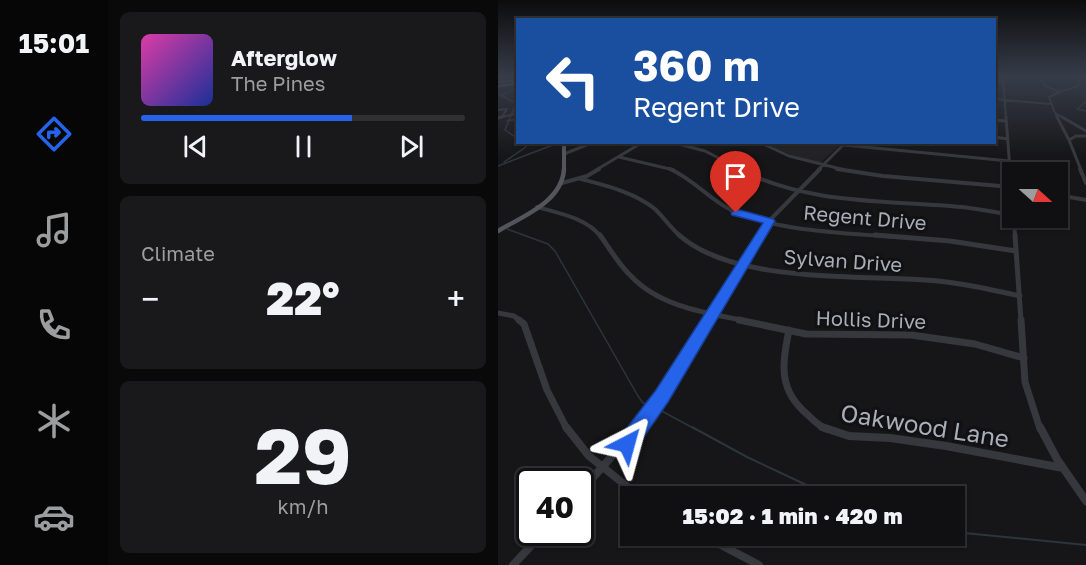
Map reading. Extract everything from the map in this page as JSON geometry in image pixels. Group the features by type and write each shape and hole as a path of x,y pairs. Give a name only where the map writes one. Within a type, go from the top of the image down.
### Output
{"main road":[{"path":"498,231 553,195 562,183 564,144"}],"street":[{"path":"594,477 645,420 662,396 745,264 769,221 845,144 1009,161 1004,103"},
{"path":"1044,103 1050,104 1055,113 1083,170 1086,183"},
{"path":"498,110 507,109 502,117"},
{"path":"1055,113 1086,131"},
{"path":"996,120 1006,122"},
{"path":"1069,140 1076,136 1086,135"},
{"path":"996,137 1008,139"},
{"path":"564,154 589,144"},
{"path":"562,183 580,179 640,144"},
{"path":"679,144 705,151 756,178 798,190 860,201 962,207 1002,214"},
{"path":"763,144 787,156 822,166 870,175 959,180 1002,186"},
{"name":"Regent Drive","path":"619,157 674,171 727,208 744,216 826,232 959,240 1016,251"},
{"name":"Sylvan Drive","path":"580,179 633,195 662,215 691,245 721,258 811,275 925,279 1020,296"},
{"path":"1068,197 1086,200"},
{"name":"Hollis Drive","path":"537,207 577,219 597,231 629,275 657,297 713,314 824,336 911,334 971,344 1024,358"},
{"path":"1014,228 1025,382 1034,418 1044,440 1086,501"},
{"path":"498,313 514,316 524,324 565,426 581,448 602,469 625,486"},
{"name":"Oakwood Lane","path":"789,330 782,363 788,393 798,407 821,427 849,436 890,438 946,446 1063,468"},
{"path":"513,565 531,546"},
{"path":"723,546 759,565"}],"shaded area":[{"path":"765,144 841,144 820,163 794,156"}],"waterway":[{"path":"509,121 516,103"},
{"path":"1083,103 1077,109 1086,111"},
{"path":"509,121 516,119"},
{"path":"509,121 505,130 516,138"},
{"path":"504,162 526,147 525,144"},
{"path":"498,166 555,144"},
{"path":"507,229 548,244 555,251 638,396 643,403 652,406"},
{"path":"656,408 695,429"},
{"path":"692,427 747,457 809,486"},
{"path":"965,533 1086,545"}],"route":[{"path":"627,444 662,396 745,264 769,221 736,213"}]}
